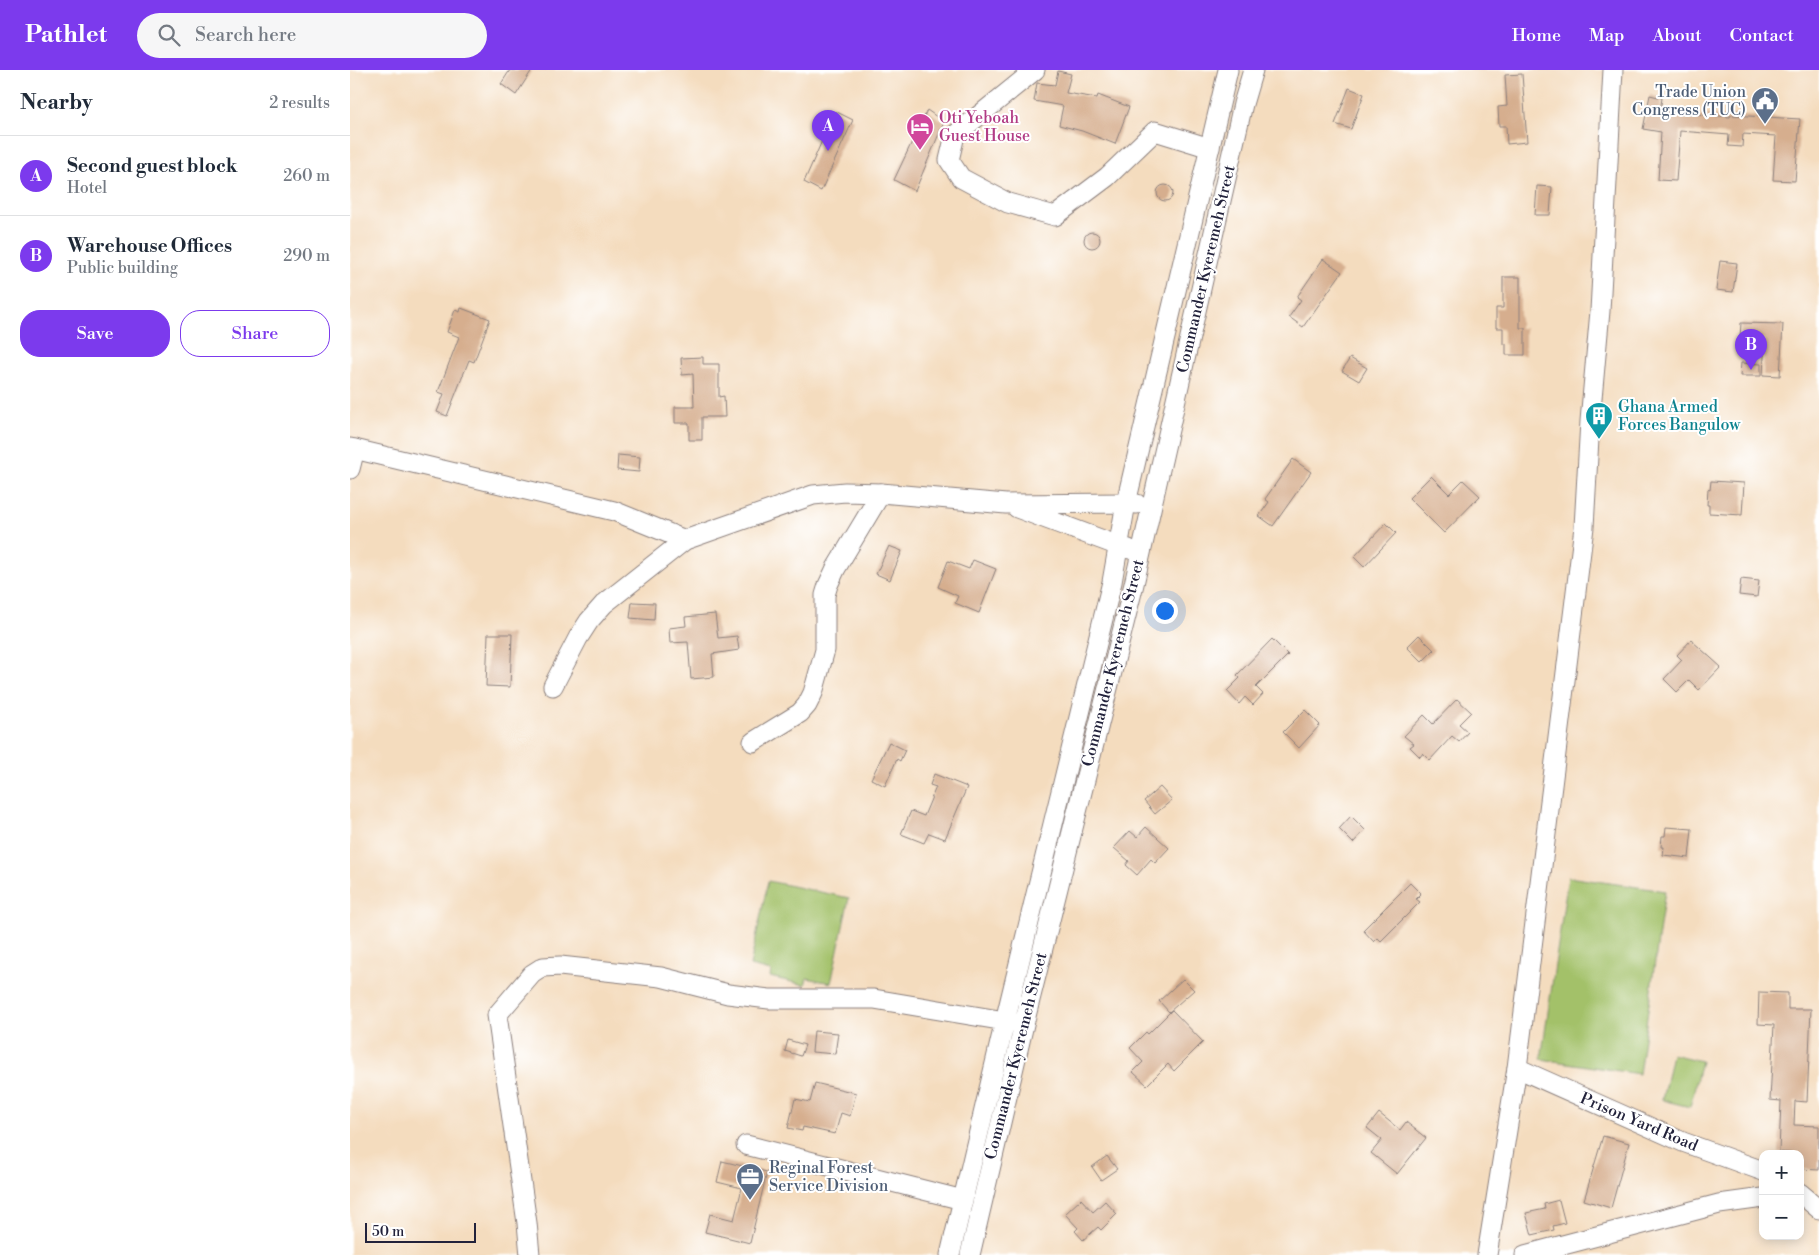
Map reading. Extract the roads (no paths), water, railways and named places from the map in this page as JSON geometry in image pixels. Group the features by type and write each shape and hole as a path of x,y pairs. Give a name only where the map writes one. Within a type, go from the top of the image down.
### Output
{"street":[{"path":"1035,70 954,134 949,160 962,178 1008,203 1055,216 1107,177 1154,131 1210,148"},
{"name":"Commander Kyeremeh Street","path":"970,1255 1014,1022 1112,582 1126,502 1228,70"},
{"name":"Commander Kyeremeh Street","path":"950,1255 962,1200 1014,1022 1141,551 1253,70"},
{"path":"1487,1255 1517,1068 1584,527 1590,421 1600,311 1613,70"},
{"path":"350,469 352,448 614,511 685,540"},
{"path":"553,686 589,621 604,604 685,540 813,496 846,492 881,493 1006,504 1126,502 1151,506"},
{"path":"753,742 800,713 814,693 825,650 825,595 828,585 836,568 881,493"},
{"path":"1006,504 1118,546 1141,551"},
{"path":"530,1255 527,1223 496,1015 532,974 543,967 575,967 660,977 728,994 770,999 874,999 1014,1022"},
{"name":"Prison Yard Road","path":"1517,1068 1683,1142 1759,1170"},
{"path":"746,1145 962,1200"},
{"path":"1802,1195 1819,1209"},
{"path":"1525,1255 1718,1204 1759,1199"}],"place":[{"name":"Trade Union Congress (TUC)","path":"1765,125"},
{"name":"Second guest block","path":"828,151"},
{"name":"Oti Yeboah Guest House","path":"920,151"},
{"name":"Warehouse Offices","path":"1751,370"},
{"name":"Ghana Armed Forces Bangulow","path":"1599,440"},
{"name":"Reginal Forest Service Division","path":"750,1201"}]}
